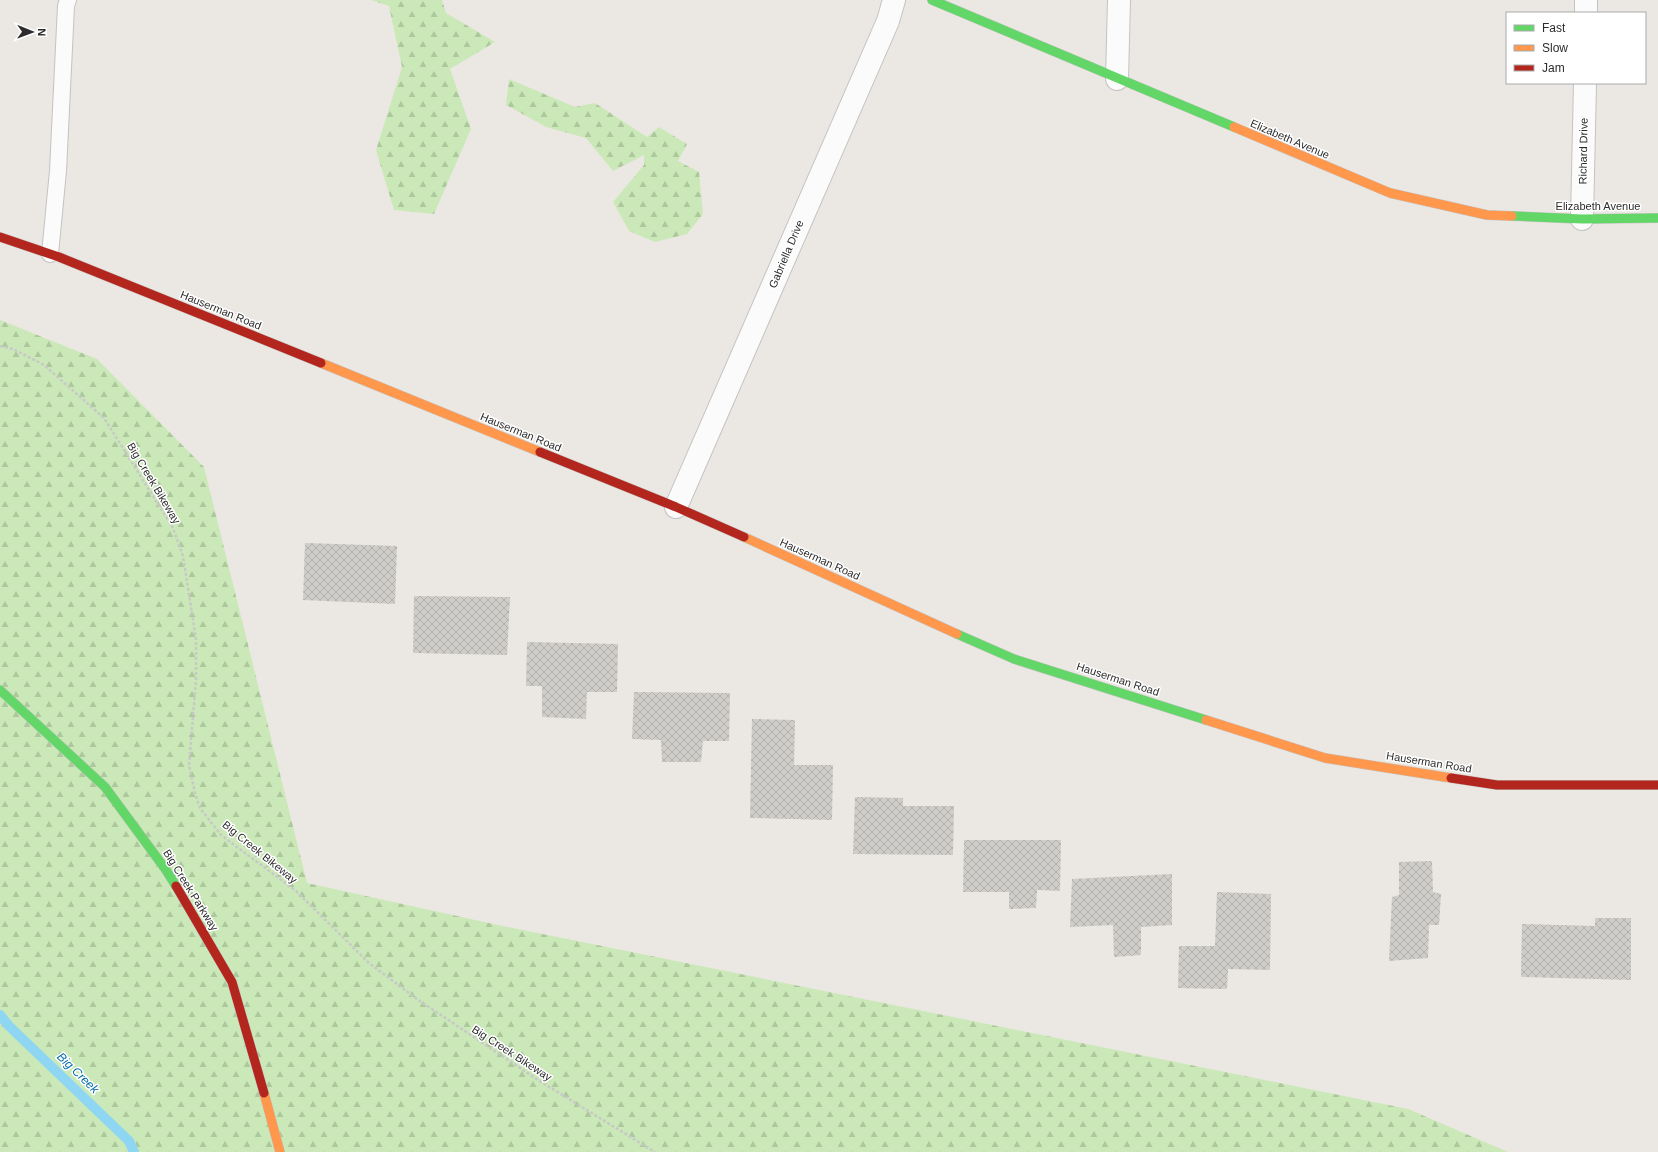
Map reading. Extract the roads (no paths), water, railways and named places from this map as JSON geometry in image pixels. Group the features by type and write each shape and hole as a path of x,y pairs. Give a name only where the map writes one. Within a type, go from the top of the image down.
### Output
{"main road":[{"name":"Elizabeth Avenue","path":"932,0 1390,193 1487,215 1582,219 1658,218"},
{"name":"Hauserman Road","path":"0,237 50,254 676,507 1014,659 1325,758 1497,785 1658,785"},
{"name":"Big Creek Parkway","path":"0,690 105,787 170,876 232,982 280,1152"}],"street":[{"name":"Gabriella Drive","path":"676,507 884,28 894,0"},
{"path":"1117,79 1119,0"},
{"path":"1586,0 1586,12"},
{"name":"Richard Drive","path":"1582,219 1585,84"}],"lane":[{"path":"50,254 58,171 66,6 68,0"}],"waterway":[{"name":"Big Creek","path":"0,1015 9,1026 129,1141 134,1152"}]}
